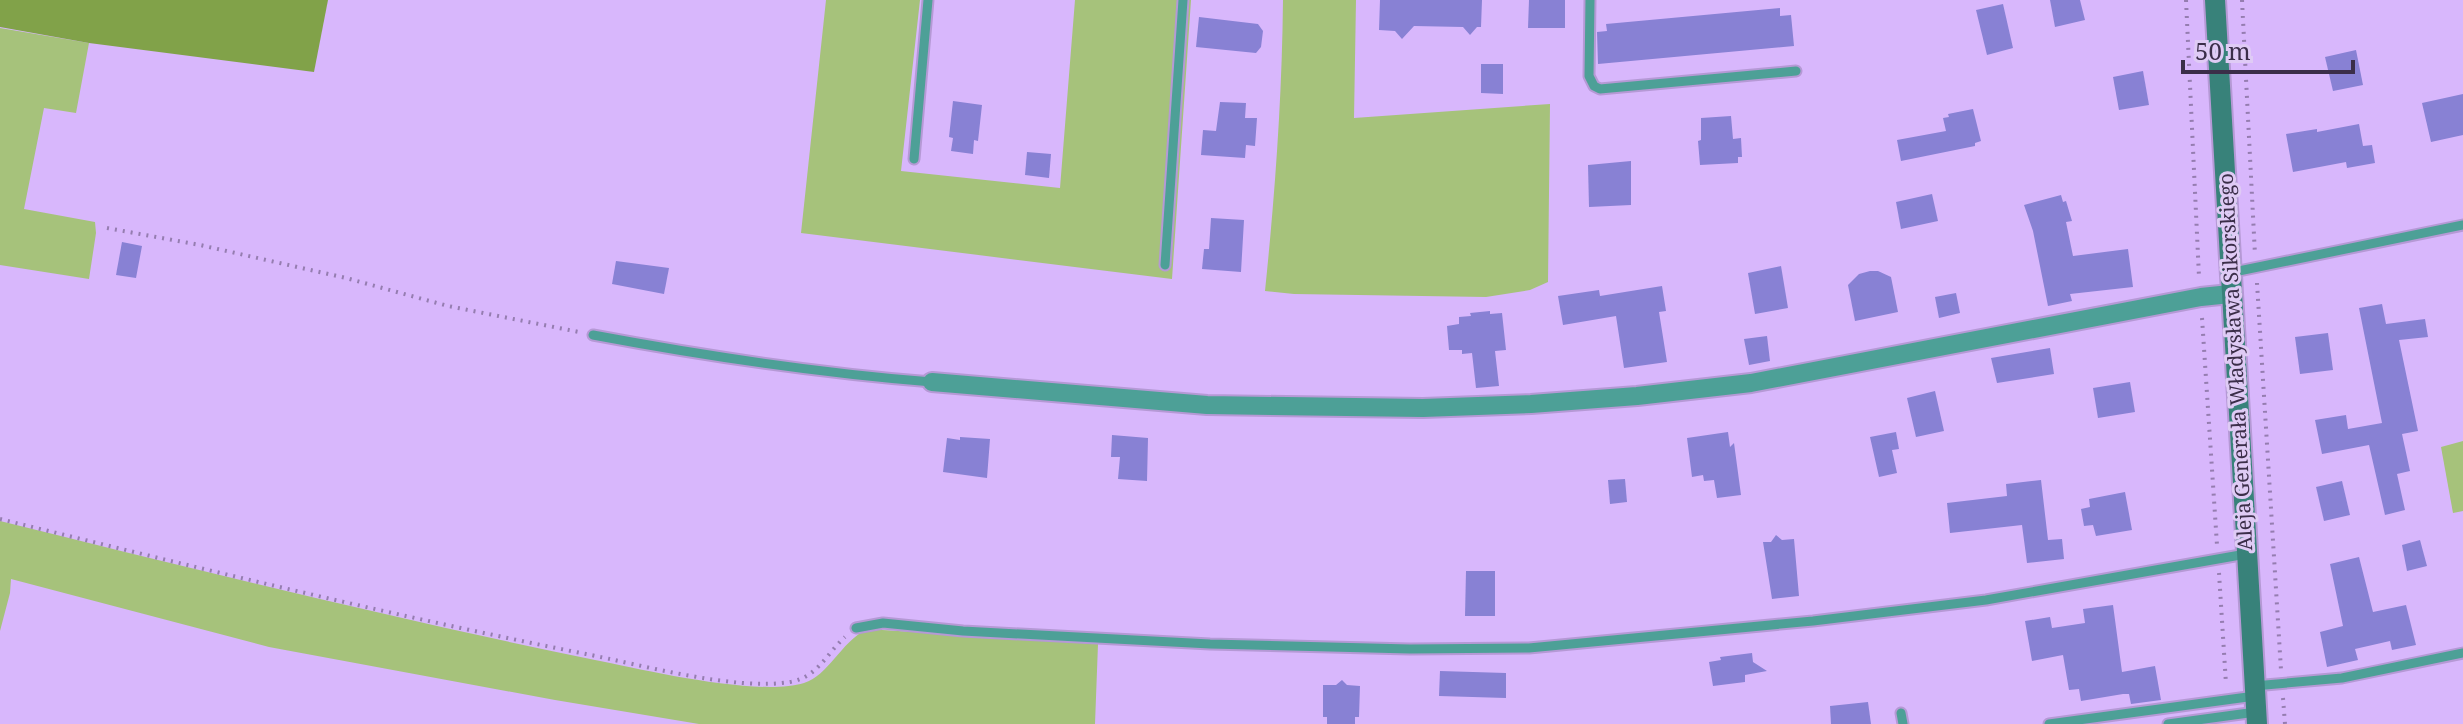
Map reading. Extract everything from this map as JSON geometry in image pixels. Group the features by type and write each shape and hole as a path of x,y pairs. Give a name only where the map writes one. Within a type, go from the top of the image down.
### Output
{"main road":[{"name":"Aleja Generała Władysława Sikorskiego","path":"2215,0 2255,704"}],"street":[{"path":"932,382 1207,405 1423,408 1547,403 1751,383 2230,294"}],"lane":[{"path":"914,159 928,0"},
{"path":"1165,265 1183,0"},
{"path":"1590,0 1589,76 1594,86 1600,89 1796,71"},
{"path":"2229,273 2463,225"},
{"path":"593,335 670,349 932,382"},
{"path":"856,628 883,623 963,631 1210,644 1410,649 1529,648 1813,621 1986,600 2246,554"},
{"path":"2168,724 2255,704 2282,685 2342,678 2463,653"},
{"path":"2049,724 2227,700 2255,704"}],"path":[{"path":"2186,0 2227,700"},
{"path":"2242,0 2285,724"},
{"path":"107,228 215,248 346,278 448,306 593,335"},
{"path":"0,519 475,632 703,677 754,683 791,682 814,673 839,642 856,628"}],"green space":[{"path":"0,0 328,0 314,72 89,43 0,27"},
{"path":"826,0 920,0 901,171 1060,188 1075,0 1191,0 1172,279 801,233"},
{"path":"1283,0 1356,0 1354,118 1550,104 1548,282 1530,290 1486,297 1265,291 1277,146"},
{"path":"0,28 89,43 76,113 44,108 24,209 95,222 89,279 0,265"},
{"path":"2463,441 2463,511 2453,513 2441,447"},
{"path":"0,521 446,628 642,670 731,685 759,687 804,683 821,673 849,642 867,629 1098,644 1095,724 699,724 269,647 11,579 0,631"}],"building":[{"path":"1380,0 1482,0 1481,27 1470,35 1463,27 1414,26 1402,39 1395,31 1379,30"},
{"path":"1529,0 1565,0 1565,28 1528,28"},
{"path":"2050,0 2080,0 2085,20 2055,27"},
{"path":"2003,4 2013,48 1987,55 1976,10"},
{"path":"1780,8 1780,16 1791,15 1794,46 1598,64 1597,32 1607,31 1606,24"},
{"path":"1199,17 1258,24 1263,31 1261,47 1256,53 1196,47"},
{"path":"2356,50 2363,85 2333,91 2325,57"},
{"path":"1481,64 1503,64 1503,94 1481,93"},
{"path":"2143,71 2149,105 2119,110 2113,77"},
{"path":"2463,94 2463,135 2431,142 2422,103"},
{"path":"953,101 982,105 978,141 974,140 973,154 951,151 953,138 949,137"},
{"path":"1220,102 1246,103 1245,118 1257,118 1255,146 1246,145 1245,158 1201,155 1203,130 1216,131"},
{"path":"1973,109 1981,141 1975,146 1901,161 1897,140 1946,131 1943,118"},
{"path":"1731,116 1733,139 1741,138 1742,157 1738,157 1738,163 1700,165 1698,141 1701,140 1701,118"},
{"path":"2359,124 2363,146 2372,145 2375,163 2347,168 2346,162 2293,172 2286,134"},
{"path":"1027,152 1051,154 1049,178 1025,175"},
{"path":"1631,161 1631,205 1589,207 1588,165"},
{"path":"1932,194 1938,221 1901,229 1896,202"},
{"path":"2061,195 2072,221 2066,222 2073,256 2128,249 2133,287 2070,294 2072,301 2048,306 2033,231 2024,205"},
{"path":"1211,218 1244,220 1241,272 1202,269 1204,249 1209,249"},
{"path":"122,242 142,246 136,278 116,275"},
{"path":"616,261 669,268 664,294 612,284"},
{"path":"1781,266 1788,308 1755,314 1748,273"},
{"path":"1870,271 1891,277 1898,312 1855,321 1848,285 1859,274"},
{"path":"1662,286 1666,311 1659,312 1667,362 1624,368 1616,316 1563,325 1558,296 1599,290 1600,296"},
{"path":"1956,293 1960,313 1939,318 1935,297"},
{"path":"2382,304 2386,324 2425,319 2428,337 2399,340 2418,431 2402,434 2410,471 2397,474 2405,510 2385,515 2369,445 2322,454 2315,420 2346,415 2348,429 2382,423 2359,308"},
{"path":"1490,311 1490,314 1502,313 1506,350 1495,351 1499,386 1476,388 1472,353 1449,350 1447,326 1459,324 1459,317 1471,316 1470,313"},
{"path":"2328,333 2333,370 2300,374 2295,337"},
{"path":"1767,336 1770,361 1749,365 1744,339"},
{"path":"2050,348 2054,374 1997,383 1991,358"},
{"path":"2130,382 2135,412 2098,418 2093,388"},
{"path":"1935,391 1944,431 1916,437 1907,398"},
{"path":"1728,432 1730,447 1734,443 1741,495 1717,498 1714,480 1704,481 1703,475 1692,477 1687,438"},
{"path":"1896,432 1899,449 1892,450 1897,473 1879,477 1870,437"},
{"path":"1112,435 1148,438 1147,481 1118,479 1120,457 1111,457"},
{"path":"960,437 990,439 987,478 943,472 947,438 960,440"},
{"path":"1625,479 1627,502 1610,504 1608,480"},
{"path":"2041,480 2048,540 2062,539 2064,559 2027,563 2022,525 1950,533 1947,503 2007,496 2006,484"},
{"path":"2342,481 2350,515 2324,521 2316,487"},
{"path":"2125,492 2132,530 2096,536 2093,525 2084,526 2081,509 2090,507 2089,499"},
{"path":"1776,535 1782,540 1794,539 1799,596 1772,599 1763,542 1771,542"},
{"path":"2420,540 2427,566 2407,571 2402,545"},
{"path":"2359,557 2373,612 2406,605 2416,645 2392,650 2390,641 2355,649 2358,660 2327,667 2320,632 2343,626 2330,564"},
{"path":"1466,571 1495,571 1495,616 1465,616"},
{"path":"2113,605 2122,672 2155,666 2161,700 2131,704 2129,694 2123,694 2081,701 2079,689 2069,690 2063,655 2032,661 2025,621 2050,617 2052,628 2085,623 2083,609"},
{"path":"1752,653 1753,662 1767,671 1745,675 1745,682 1713,686 1709,662 1721,660 1720,657"},
{"path":"1440,671 1506,673 1506,698 1439,696"},
{"path":"1342,680 1347,685 1360,686 1359,717 1355,717 1355,724 1327,724 1327,717 1323,717 1323,685 1336,685"},
{"path":"1868,702 1871,724 1831,724 1830,706"}]}
